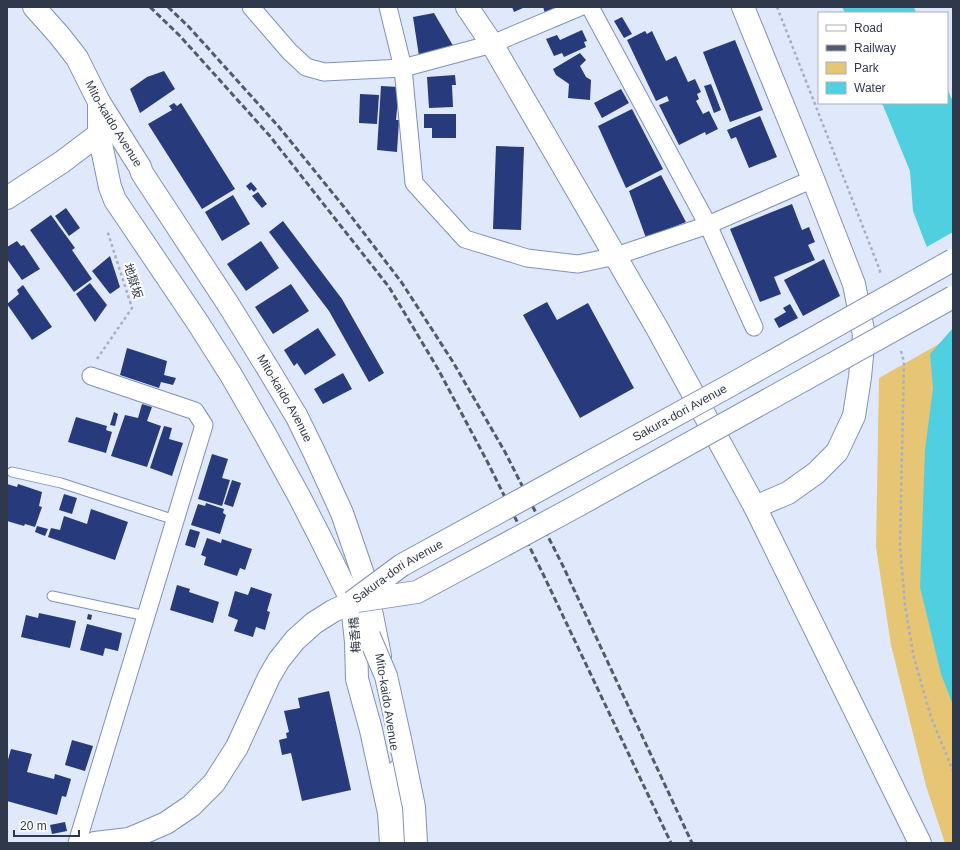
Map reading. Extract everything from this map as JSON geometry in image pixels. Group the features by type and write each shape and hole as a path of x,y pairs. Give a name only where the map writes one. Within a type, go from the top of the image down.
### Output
{"street":[{"name":"Mito-kaido Avenue","path":"34,7 74,53 99,102 140,167 142,173 228,304 297,417 342,513 365,580 384,676 394,742 405,843"},
{"path":"251,7 289,51 306,67 324,72 403,68 492,44 580,7"},
{"path":"388,7 403,68 414,183 465,239 527,258 578,264 616,256 708,225 813,179"},
{"path":"467,7 492,44 658,328 755,507 920,843"},
{"path":"590,7 708,225 754,327"},
{"path":"743,7 854,284 864,335 854,416 837,452 816,473 788,493 755,507"},
{"path":"95,843 129,839 166,823 191,806 214,783 237,747 269,677 279,660 295,640 314,623 333,611 352,602 293,485 231,375 198,323 115,200 110,187 99,134 99,102"},
{"path":"7,198 62,162 99,134"},
{"name":"Sakura-dori Avenue","path":"352,602 402,565 734,383 953,260"},
{"name":"Sakura-dori Avenue","path":"352,602 417,592 575,507 953,297"},
{"path":"77,843 204,425 195,411 92,376"},
{"name":"梅香橋","path":"352,602 356,642 357,679 371,730 389,813 391,843"},
{"name":"梅香橋","path":"352,602 386,676 414,807 416,843"}],"lane":[{"path":"12,472 61,483 175,520"},
{"path":"52,596 146,616"}],"path":[{"name":"地獄坂","path":"92,376 95,362 132,308 106,228"}],"green space":[{"path":"953,336 953,843 945,843 926,786 891,645 876,547 879,378"}],"water":[{"path":"842,7 914,7 916,12 844,12"},
{"path":"948,90 953,102 953,301 926,245 913,211 910,171 882,104 948,104"},
{"path":"953,328 953,705 941,674 920,587 925,450 933,388 930,354"}],"pier":[{"path":"953,232 953,303 951,302 925,248"}],"building":[{"path":"512,7 525,7 514,12"},
{"path":"543,7 560,7 545,13"},
{"path":"434,13 455,49 419,56 413,17"},
{"path":"622,17 632,34 624,38 614,21"},
{"path":"582,30 587,41 584,42 586,47 564,57 562,53 554,56 546,39 557,35 560,40"},
{"path":"645,31 647,34 652,31 666,61 676,56 688,82 695,79 701,92 697,94 699,99 696,101 703,114 709,111 718,129 706,135 705,132 679,145 659,105 669,101 667,96 656,101 627,40"},
{"path":"735,40 763,110 730,122 703,52"},
{"path":"580,53 586,60 580,66 586,77 591,80 590,100 568,98 569,84 556,75 553,69"},
{"path":"164,71 175,89 140,113 130,89 147,77"},
{"path":"455,75 456,85 452,85 453,107 429,108 427,77"},
{"path":"711,84 721,110 714,113 704,86"},
{"path":"381,86 399,87 396,120 399,120 397,152 377,150"},
{"path":"621,89 629,103 602,118 594,103"},
{"path":"360,94 379,95 377,124 359,123"},
{"path":"174,103 177,106 181,103 235,189 202,209 148,124 172,110 169,106"},
{"path":"632,109 663,169 626,188 598,126"},
{"path":"424,114 456,114 456,138 432,138 432,128 424,128"},
{"path":"760,116 777,157 749,168 736,137 731,139 727,130"},
{"path":"496,146 524,147 521,230 493,229"},
{"path":"661,175 686,222 646,238 629,191"},
{"path":"251,182 257,189 254,192 251,189 250,191 246,186"},
{"path":"258,192 267,204 262,208 252,196"},
{"path":"233,195 250,224 222,241 205,212"},
{"path":"792,204 802,230 809,227 815,242 808,245 815,260 774,277 781,294 760,302 730,229"},
{"path":"66,208 80,228 69,236 55,216"},
{"path":"51,215 75,248 72,250 92,279 74,292 30,230"},
{"path":"283,221 342,299 384,373 369,382 329,311 269,232"},
{"path":"17,241 21,246 24,245 40,269 22,280 7,259 7,247"},
{"path":"261,241 279,268 246,291 227,264"},
{"path":"110,256 120,287 110,294 92,271"},
{"path":"824,259 840,296 803,316 784,280"},
{"path":"90,283 107,305 95,322 76,294"},
{"path":"291,284 309,311 273,334 255,307"},
{"path":"23,285 52,327 32,340 7,304 19,294 17,290"},
{"path":"547,302 557,320 588,303 634,388 580,418 523,315"},
{"path":"790,304 798,318 779,328 774,319 786,312 783,308"},
{"path":"318,328 336,355 305,375 297,363 294,366 284,350"},
{"path":"127,348 167,361 164,375 176,378 173,385 161,382 159,388 120,375"},
{"path":"343,373 352,389 323,404 314,389"},
{"path":"142,404 152,407 147,421 161,426 147,467 111,456 125,415 138,418"},
{"path":"114,412 118,414 115,426 110,425"},
{"path":"76,417 107,426 106,430 112,432 106,453 68,442"},
{"path":"164,426 172,428 169,439 183,443 172,476 150,468"},
{"path":"212,454 228,459 222,478 230,480 222,506 198,499"},
{"path":"232,480 241,483 233,507 224,504"},
{"path":"7,484 17,487 18,484 42,492 39,506 42,507 35,527 25,524 24,526 7,521"},
{"path":"64,494 77,498 72,514 59,510"},
{"path":"206,503 224,509 223,513 226,515 220,534 191,525 198,504 205,506"},
{"path":"91,509 128,522 115,560 48,537 51,528 60,530 64,516 87,524"},
{"path":"37,526 48,529 45,536 35,532"},
{"path":"190,529 200,532 195,548 185,545"},
{"path":"207,538 221,543 222,539 252,549 245,570 240,568 237,576 204,565 206,557 201,555"},
{"path":"177,585 190,589 189,592 219,602 213,623 170,610"},
{"path":"251,587 272,594 267,611 270,612 265,630 256,627 253,637 234,631 238,620 228,616 235,591 248,595"},
{"path":"39,613 76,621 70,648 21,637 26,615 38,618"},
{"path":"88,614 92,615 91,620 87,619"},
{"path":"87,624 122,633 118,651 105,648 103,656 80,650"},
{"path":"329,691 351,790 302,801 291,753 282,755 279,740 287,738 286,733 289,732 284,711 300,708 298,698"},
{"path":"72,740 93,746 85,771 65,765"},
{"path":"11,749 32,754 27,772 54,779 55,774 71,779 66,797 62,796 57,815 7,801 7,763"},
{"path":"65,822 67,831 52,834 50,825"}],"railway":[{"path":"150,7 180,36 269,135 389,287 438,369 488,463 544,576 671,843"},
{"path":"168,7 189,27 279,127 344,207 402,283 453,362 505,452 563,566 692,843"}]}
